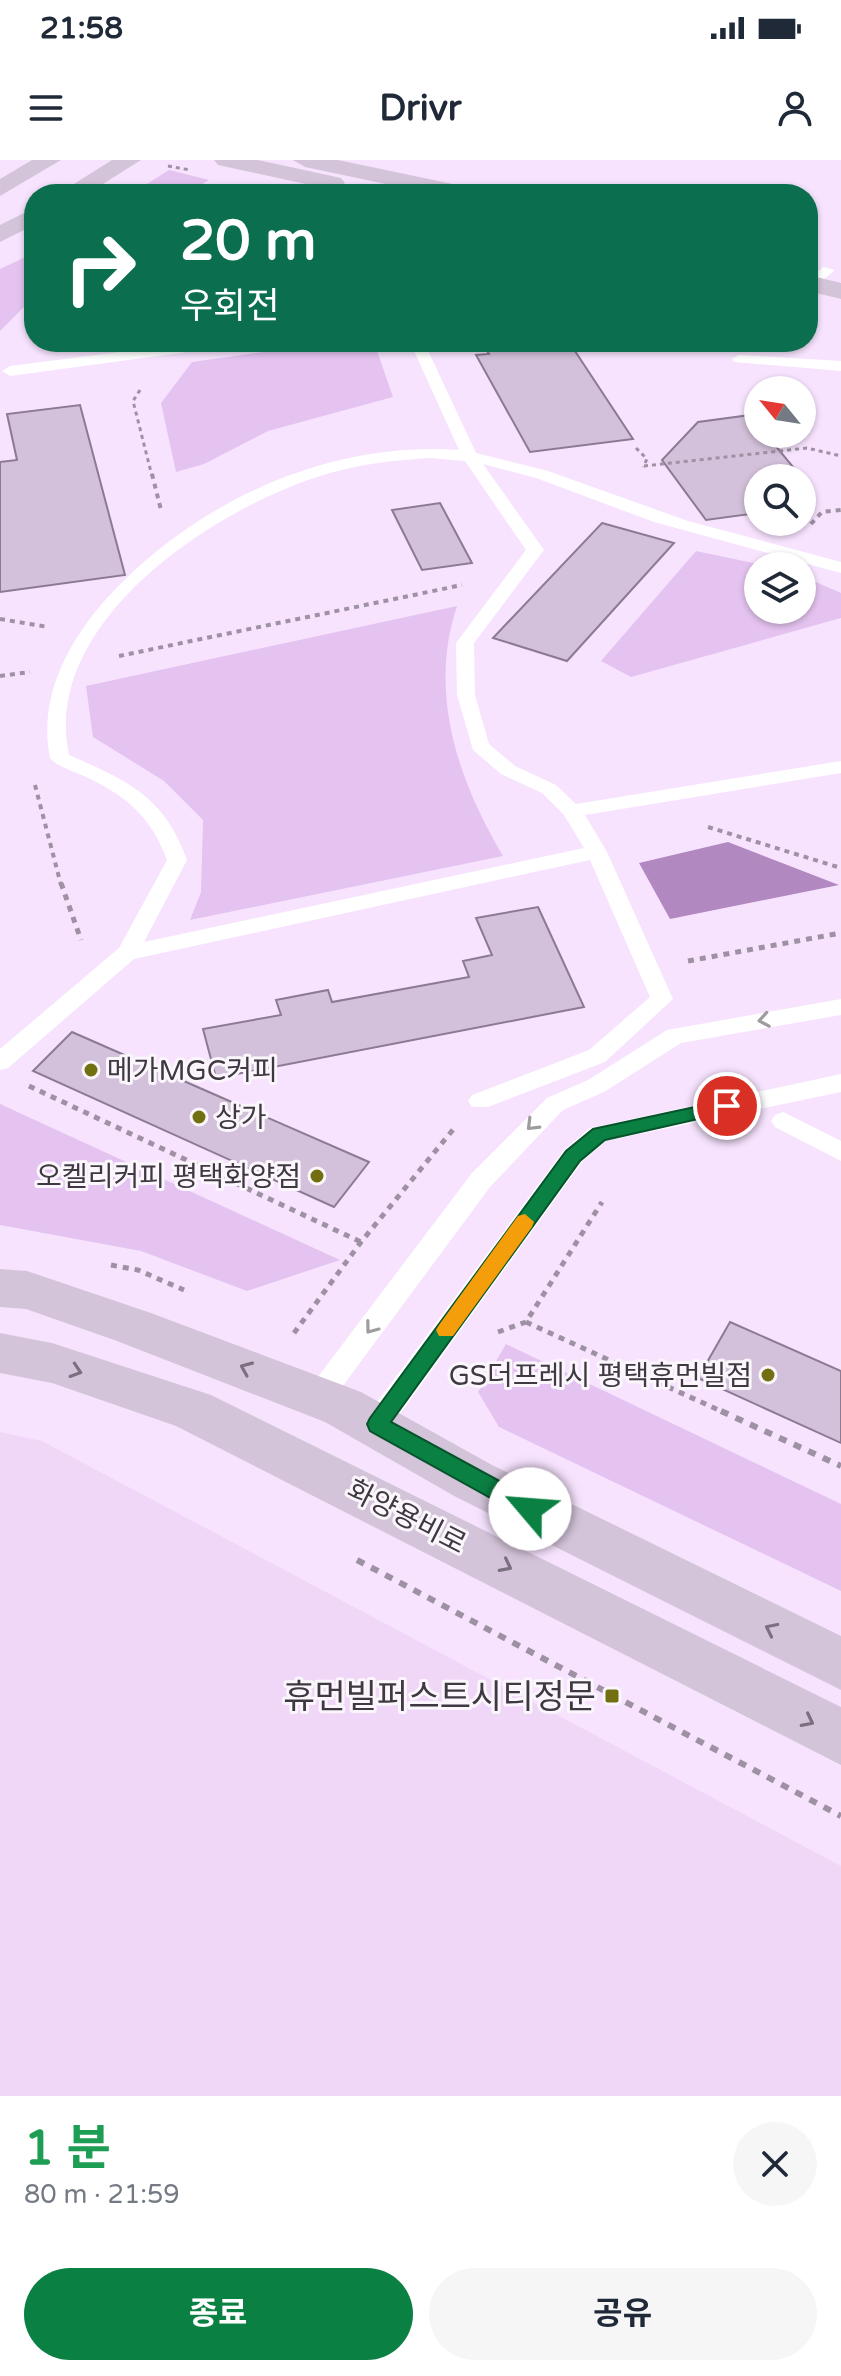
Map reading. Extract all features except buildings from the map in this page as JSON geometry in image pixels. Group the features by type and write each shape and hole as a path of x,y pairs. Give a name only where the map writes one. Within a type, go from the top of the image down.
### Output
{"street":[{"path":"0,189 49,160"},
{"path":"87,184 129,160"},
{"path":"226,160 339,184"},
{"path":"305,160 419,184"},
{"path":"0,235 24,221"},
{"path":"0,1288 27,1290 225,1359 377,1424 474,1481 841,1664"},
{"name":"화양용비로","path":"0,1353 52,1363 193,1410 841,1737"}],"lane":[{"path":"10,371 148,352"},
{"path":"422,352 470,456 535,550 465,643 466,695 480,746 508,770 549,789 572,811 597,852 662,999 597,1056 480,1101"},
{"path":"746,352 739,359 841,366"},
{"path":"7,1071 127,953 177,860 168,831 150,806 121,787 60,758 56,746 57,705 88,634 112,602 165,550 249,500 341,467 429,453 470,456 512,466 697,530 841,568"},
{"path":"572,811 634,804 841,767"},
{"path":"127,953 597,852"},
{"path":"318,1398 481,1180 555,1104 596,1086 675,1036 841,1007"},
{"path":"582,1062 596,1086"},
{"path":"377,1424 573,1156 599,1134 841,1083"},
{"path":"783,1121 841,1152"}],"path":[{"path":"161,352 133,401 160,499 165,550"},
{"path":"644,466 807,448 841,456"},
{"path":"0,676 72,665 518,574"},
{"path":"0,619 88,634"},
{"path":"60,758 35,786 66,903 85,951 127,953"},
{"path":"634,804 841,868"},
{"path":"647,969 841,933"},
{"path":"7,1071 361,1242"},
{"path":"294,1333 361,1242 480,1101"},
{"path":"488,1335 526,1322 602,1202"},
{"path":"526,1322 841,1466"},
{"path":"357,1560 841,1816"}],"shaded area":[{"path":"169,170 209,180 202,184 147,184"},
{"path":"24,258 24,307 0,331 0,269"},
{"path":"263,352 377,352 393,397 268,431 204,464 176,472 161,403 192,362"},
{"path":"696,551 744,561 744,624 816,624 816,582 841,593 841,618 631,677 601,661"},
{"path":"457,606 446,671 452,735 473,797 503,856 190,920 201,892 203,820 164,781 93,737 86,686"},
{"path":"728,842 839,885 670,919 639,863"},
{"path":"0,1104 340,1260 247,1291 141,1251 0,1225"},
{"path":"506,1344 841,1504 841,1591 499,1427 478,1392"},
{"path":"0,1432 42,1441 841,1866 841,2096 0,2096"}],"slow traffic":[{"path":"446,1330 525,1222"}],"place":[{"name":"메가MGC커피","path":"91,1070"},
{"name":"상가","path":"199,1117"},
{"name":"오켈리커피 평택화양점","path":"317,1176"},
{"name":"GS더프레시 평택휴먼빌점","path":"768,1375"},
{"name":"휴먼빌퍼스트시티정문","path":"612,1696"}],"route":[{"path":"530,1509 474,1481 377,1424 573,1156 599,1134 727,1106"}]}
